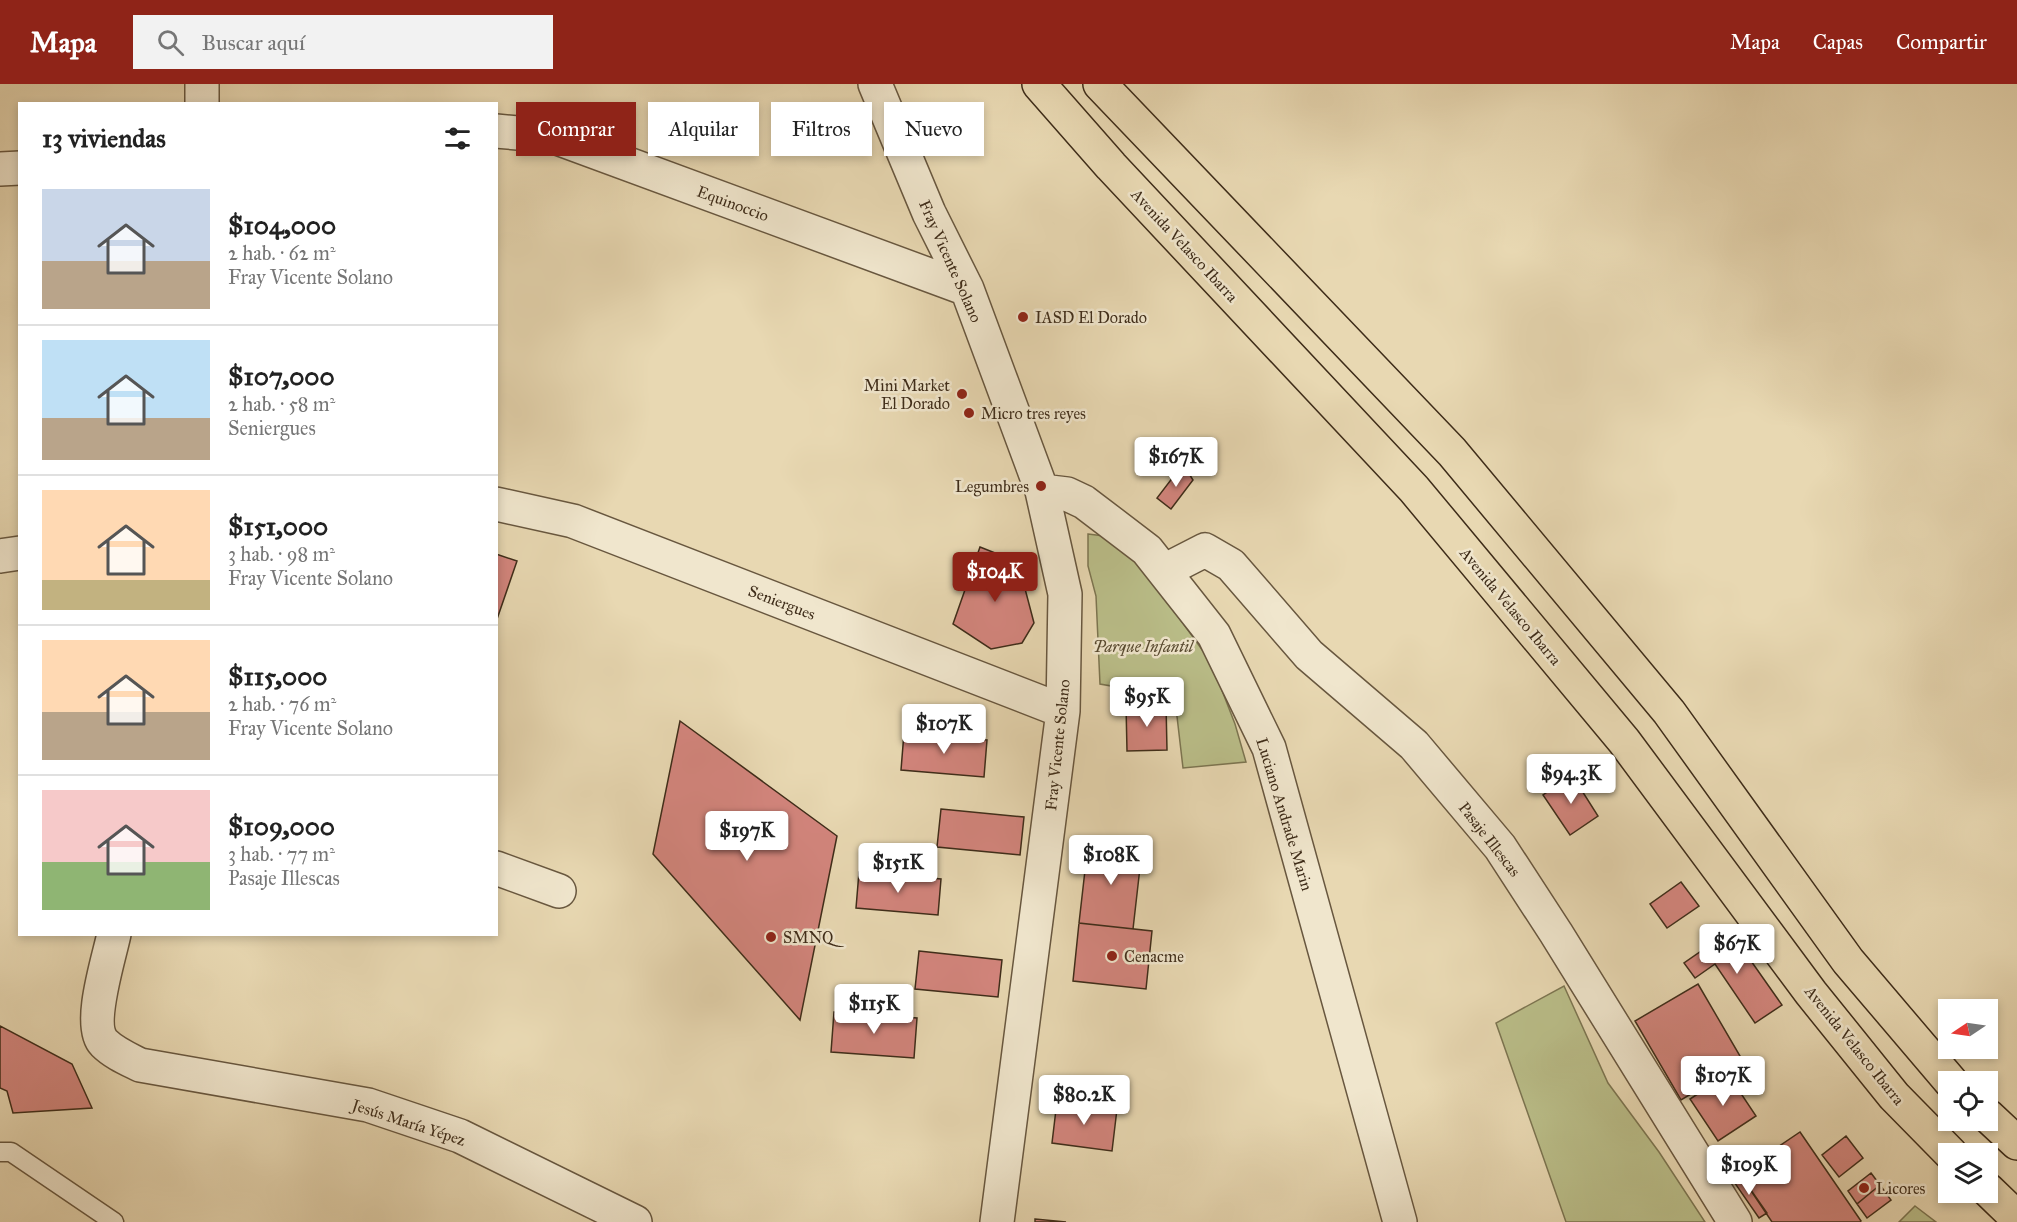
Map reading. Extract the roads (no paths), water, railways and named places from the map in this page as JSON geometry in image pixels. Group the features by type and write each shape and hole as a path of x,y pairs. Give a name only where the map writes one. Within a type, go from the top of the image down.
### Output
{"main road":[{"name":"Avenida Velasco Ibarra","path":"1039,84 1111,166 1414,489 1624,741 1811,993 1894,1096 1940,1143"},
{"path":"1100,84 1452,452 1669,712 1848,961 1942,1071"},
{"path":"1998,1125 2017,1143"},
{"path":"1998,1200 2017,1218"}],"street":[{"path":"202,84 202,102"},
{"name":"Fray Vicente Solano","path":"875,84 929,213 967,289 1042,491 1065,594 1063,711 997,1222"},
{"name":"Equinoccio","path":"498,130 552,136 967,289"},
{"path":"0,169 18,168"},
{"name":"Luciano Andrade Marin","path":"1042,491 1067,494 1084,502 1147,550 1214,635 1269,748 1400,1222"},
{"name":"Seniergues","path":"498,504 573,521 1063,711"},
{"name":"Pasaje Illescas","path":"1164,571 1205,550 1219,556 1231,565 1309,655 1414,746 1500,847 1736,1222"},
{"path":"0,556 18,553"},
{"path":"498,869 559,891"},
{"name":"Jesús María Yépez","path":"114,936 100,997 98,1021 102,1042 120,1055 140,1065 368,1106 460,1136 635,1222"}],"lane":[{"path":"0,1152 11,1152 114,1222"}],"place":[{"name":"IASD El Dorado","path":"1023,317"},
{"name":"Mini Market El Dorado","path":"962,394"},
{"name":"Micro tres reyes","path":"969,413"},
{"name":"Legumbres","path":"1041,486"},
{"name":"SMNQ","path":"771,937"},
{"name":"Cenacme","path":"1112,956"},
{"name":"Licores","path":"1864,1188"}],"park label":[{"name":"Parque Infantil","path":"1143,646"}]}
